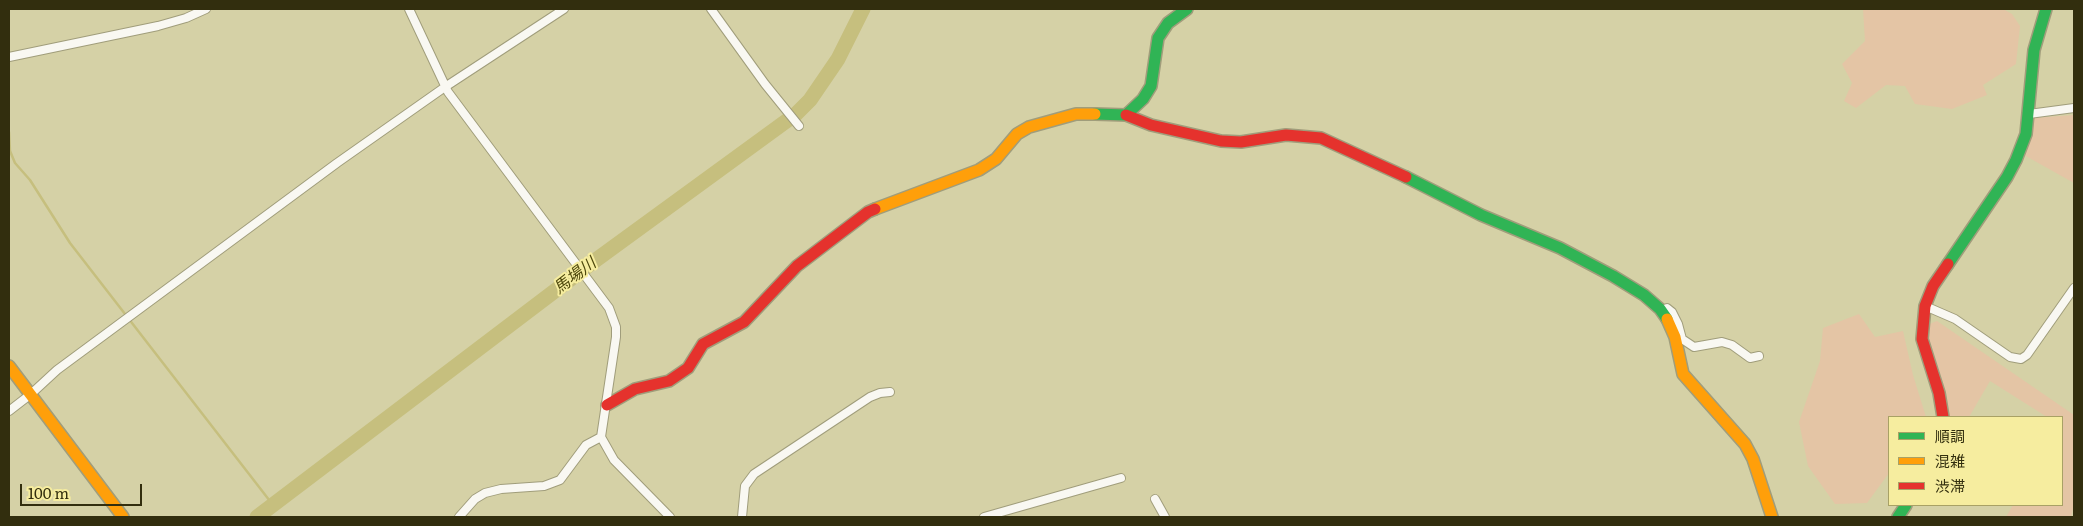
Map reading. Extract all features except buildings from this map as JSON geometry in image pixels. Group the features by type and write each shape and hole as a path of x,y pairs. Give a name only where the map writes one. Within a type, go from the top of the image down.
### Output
{"street":[{"path":"184,9 186,18"},
{"path":"9,58 158,26 186,18 206,9"},
{"path":"409,9 445,87 609,308 616,327 607,405 601,437 614,460 670,517"},
{"path":"9,411 57,370 337,163 445,87 564,9"},
{"path":"712,9 766,84 800,126"},
{"path":"1126,115 1143,99 1151,86 1158,38 1168,22 1187,9"},
{"path":"1943,416 1939,393 1922,339 1925,306 1933,286 1945,266 2007,177 2016,160 2026,134 2034,50 2046,9"},
{"path":"2028,114 2074,108"},
{"path":"607,405 634,389 669,381 688,368 703,344 744,322 797,266 868,212 980,170 996,159 1018,134 1049,120 1076,114 1126,115 1151,125 1221,141 1241,142 1300,134 1329,141 1394,170 1480,215 1576,256 1644,295 1662,311 1670,323 1683,374 1745,444 1753,459 1772,517"},
{"path":"1925,306 1955,319 2010,357 2021,358 2027,355 2074,288"},
{"path":"1662,311 1667,308 1672,312 1682,339 1694,347 1722,342 1732,345 1750,358 1759,356"},
{"path":"9,366 123,517"},
{"path":"742,517 745,486 754,474 870,397 890,392"},
{"path":"459,517 475,500 485,493 501,489 544,486 560,480 586,445 601,437"},
{"path":"984,517 1121,478"},
{"path":"1155,499 1165,517"},
{"path":"1898,517 1905,506"}],"shaded area":[{"path":"1863,9 2003,9 2012,14 2020,26 2016,64 1983,85 1987,95 1952,109 1915,104 1905,86 1886,85 1856,108 1844,101 1852,83 1842,64 1865,41"},
{"path":"2074,115 2074,183 2024,155 2032,118"},
{"path":"1859,314 1875,337 1903,331 1913,375 1926,416 1888,416 1888,474 1867,503 1835,504 1808,466 1799,422 1820,361 1823,328"},
{"path":"1937,321 2074,415 2074,505 2071,517 2006,517 2012,506 2063,506 2063,416 2045,416 1990,381 1970,416 1948,416 1949,412 1924,326"}],"waterway":[{"name":"馬場川","path":"257,517 589,265 796,114 810,100 838,59 863,9"},
{"path":"9,132 10,151 15,163 30,180 70,243 273,505"}],"traffic: fast":[{"path":"1095,114 1126,115 1143,99 1151,86 1158,38 1168,23 1187,9"},
{"path":"1948,264 2007,177 2026,134 2034,50 2046,9"},
{"path":"1406,177 1481,215 1560,248 1613,276 1644,295 1660,309 1667,319"},
{"path":"1898,517 1905,506"}],"traffic: slow":[{"path":"875,209 979,170 996,159 1017,134 1029,127 1076,114 1095,114"},
{"path":"1667,319 1675,337 1683,374 1745,444 1753,459 1772,517"},
{"path":"9,366 123,517"}],"traffic: jam":[{"path":"1126,115 1151,125 1221,141 1241,142 1286,135 1321,138 1406,177"},
{"path":"607,405 635,389 669,381 688,368 703,344 744,322 797,266 868,212 875,209"},
{"path":"1943,416 1939,393 1922,339 1925,306 1933,286 1948,264"}]}
